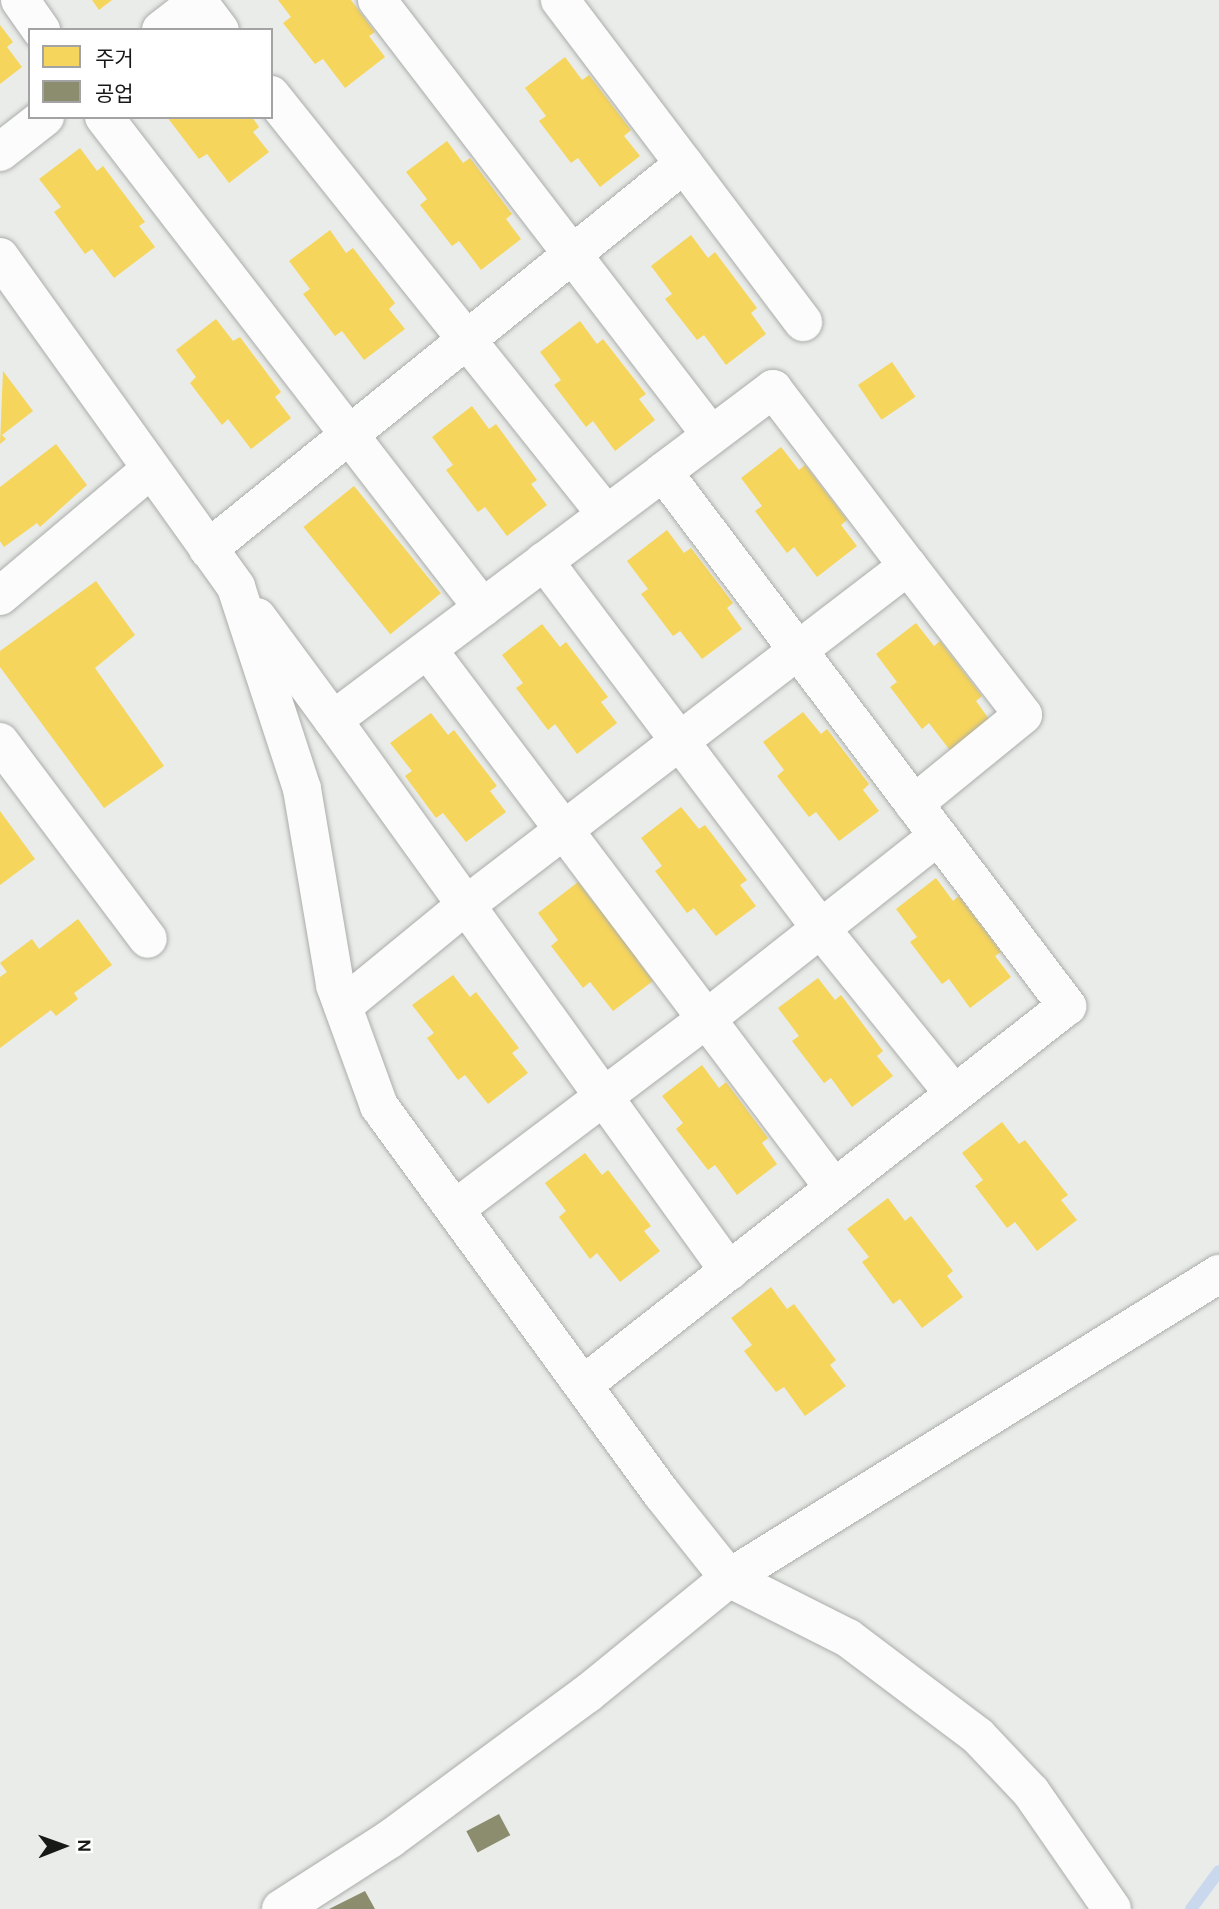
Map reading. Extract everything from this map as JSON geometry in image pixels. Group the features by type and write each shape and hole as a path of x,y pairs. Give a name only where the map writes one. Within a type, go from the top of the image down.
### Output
{"street":[{"path":"20,0 40,28"},
{"path":"377,0 711,435"},
{"path":"560,0 803,322"},
{"path":"165,28 204,8"},
{"path":"273,97 465,341 607,514"},
{"path":"0,152 42,119"},
{"path":"106,119 351,434 482,608"},
{"path":"208,549 684,164"},
{"path":"3,269 333,720 729,1271"},
{"path":"333,720 773,388 1023,715 914,804"},
{"path":"0,596 151,469"},
{"path":"583,1385 1067,1006 663,472"},
{"path":"544,561 821,929 954,1094"},
{"path":"343,1006 466,905 908,566"},
{"path":"236,587 302,789 335,985 379,1106 583,1385 729,1578 848,1638 978,1736 1031,1792 1112,1909"},
{"path":"428,650 562,832 834,1188"},
{"path":"0,742 148,939"},
{"path":"455,1209 705,1020 938,836"},
{"path":"281,1909 390,1839 587,1694 729,1578 1219,1274"}],"building: 주거":[{"path":"92,0 112,0 99,10"},
{"path":"278,0 351,0 375,32 369,36 385,57 345,88 323,59 315,64 283,23 291,17"},
{"path":"0,25 13,42 7,47 22,67 0,84"},
{"path":"565,57 582,80 589,75 631,130 624,136 640,156 600,187 578,158 571,163 539,121 546,116 525,88"},
{"path":"169,119 253,119 259,127 253,132 269,152 229,183 207,154 199,159"},
{"path":"447,141 463,163 470,158 512,214 506,219 521,239 481,270 459,241 452,246 420,205 427,199 406,172"},
{"path":"80,148 97,171 103,166 145,222 139,226 155,247 114,278 92,249 85,254 54,212 61,207 39,179"},
{"path":"330,230 346,253 353,248 395,303 389,309 405,329 364,360 342,331 335,336 303,294 310,289 289,261"},
{"path":"691,235 708,258 715,252 757,308 751,313 766,334 726,365 704,335 697,340 665,299 672,294 651,266"},
{"path":"216,319 233,341 240,337 281,392 275,397 291,418 251,449 228,419 222,425 190,383 196,377 176,350"},
{"path":"580,321 597,344 603,339 646,394 639,399 655,420 615,451 593,421 586,427 554,385 561,380 540,352"},
{"path":"892,362 915,397 881,420 858,385"},
{"path":"3,371 33,411 2,435 6,439 0,444"},
{"path":"472,406 489,429 496,424 537,480 531,484 547,505 507,536 485,507 478,512 446,470 453,465 432,437"},
{"path":"56,444 87,485 40,527 37,523 4,547 0,541 0,487"},
{"path":"781,447 799,470 805,465 847,520 841,525 857,546 817,577 794,547 787,553 755,511 762,506 741,478"},
{"path":"354,486 441,593 390,634 303,527"},
{"path":"667,530 684,553 691,548 733,603 727,608 742,629 702,659 680,631 673,636 641,594 648,589 627,561"},
{"path":"96,581 135,635 95,668 164,766 104,808 0,667 0,651"},
{"path":"916,623 934,646 940,641 982,696 976,701 991,722 952,753 929,723 922,729 890,687 897,682 876,654"},
{"path":"542,624 560,647 566,642 608,697 601,702 617,723 577,754 555,724 548,730 516,688 523,683 502,655"},
{"path":"803,712 821,734 827,729 869,784 863,790 879,811 839,841 816,812 809,817 777,776 784,770 763,742"},
{"path":"431,713 448,735 454,730 497,786 490,791 506,812 466,842 443,813 436,818 405,776 412,771 390,743"},
{"path":"681,807 699,829 705,825 747,880 740,885 756,906 716,936 694,908 687,913 655,871 662,866 641,838"},
{"path":"0,811 35,859 0,885"},
{"path":"936,878 953,901 959,896 1001,952 995,956 1011,977 970,1008 949,979 942,984 910,942 917,937 896,909"},
{"path":"578,882 595,904 602,900 643,955 637,960 653,981 613,1011 590,982 583,988 551,946 558,940 538,913"},
{"path":"78,919 112,965 74,993 78,999 56,1016 51,1010 0,1048 0,977 7,972 0,963 32,939 39,949"},
{"path":"453,975 470,997 476,992 519,1048 512,1053 528,1073 488,1104 465,1075 458,1080 427,1038 434,1033 412,1005"},
{"path":"818,978 835,1000 841,995 883,1051 877,1056 893,1076 852,1107 831,1078 824,1083 792,1041 799,1036 778,1008"},
{"path":"702,1065 719,1088 726,1082 768,1138 762,1143 777,1164 737,1195 715,1165 708,1170 676,1129 683,1123 662,1096"},
{"path":"1002,1122 1019,1144 1025,1140 1068,1195 1061,1200 1077,1220 1037,1251 1015,1222 1007,1228 975,1186 983,1180 962,1153"},
{"path":"585,1153 602,1175 608,1170 651,1226 644,1231 660,1251 620,1282 597,1253 590,1259 559,1217 566,1211 545,1183"},
{"path":"888,1198 905,1221 911,1216 953,1271 947,1276 963,1297 922,1328 900,1299 893,1304 862,1262 869,1257 847,1229"},
{"path":"771,1287 787,1309 794,1304 836,1360 830,1365 846,1386 805,1416 784,1387 776,1392 744,1351 752,1345 731,1318"}],"building: 공업":[{"path":"499,1814 510,1835 478,1853 466,1831"},
{"path":"365,1891 375,1909 329,1909"}],"waterway":[{"path":"1191,1909 1219,1871"}]}
